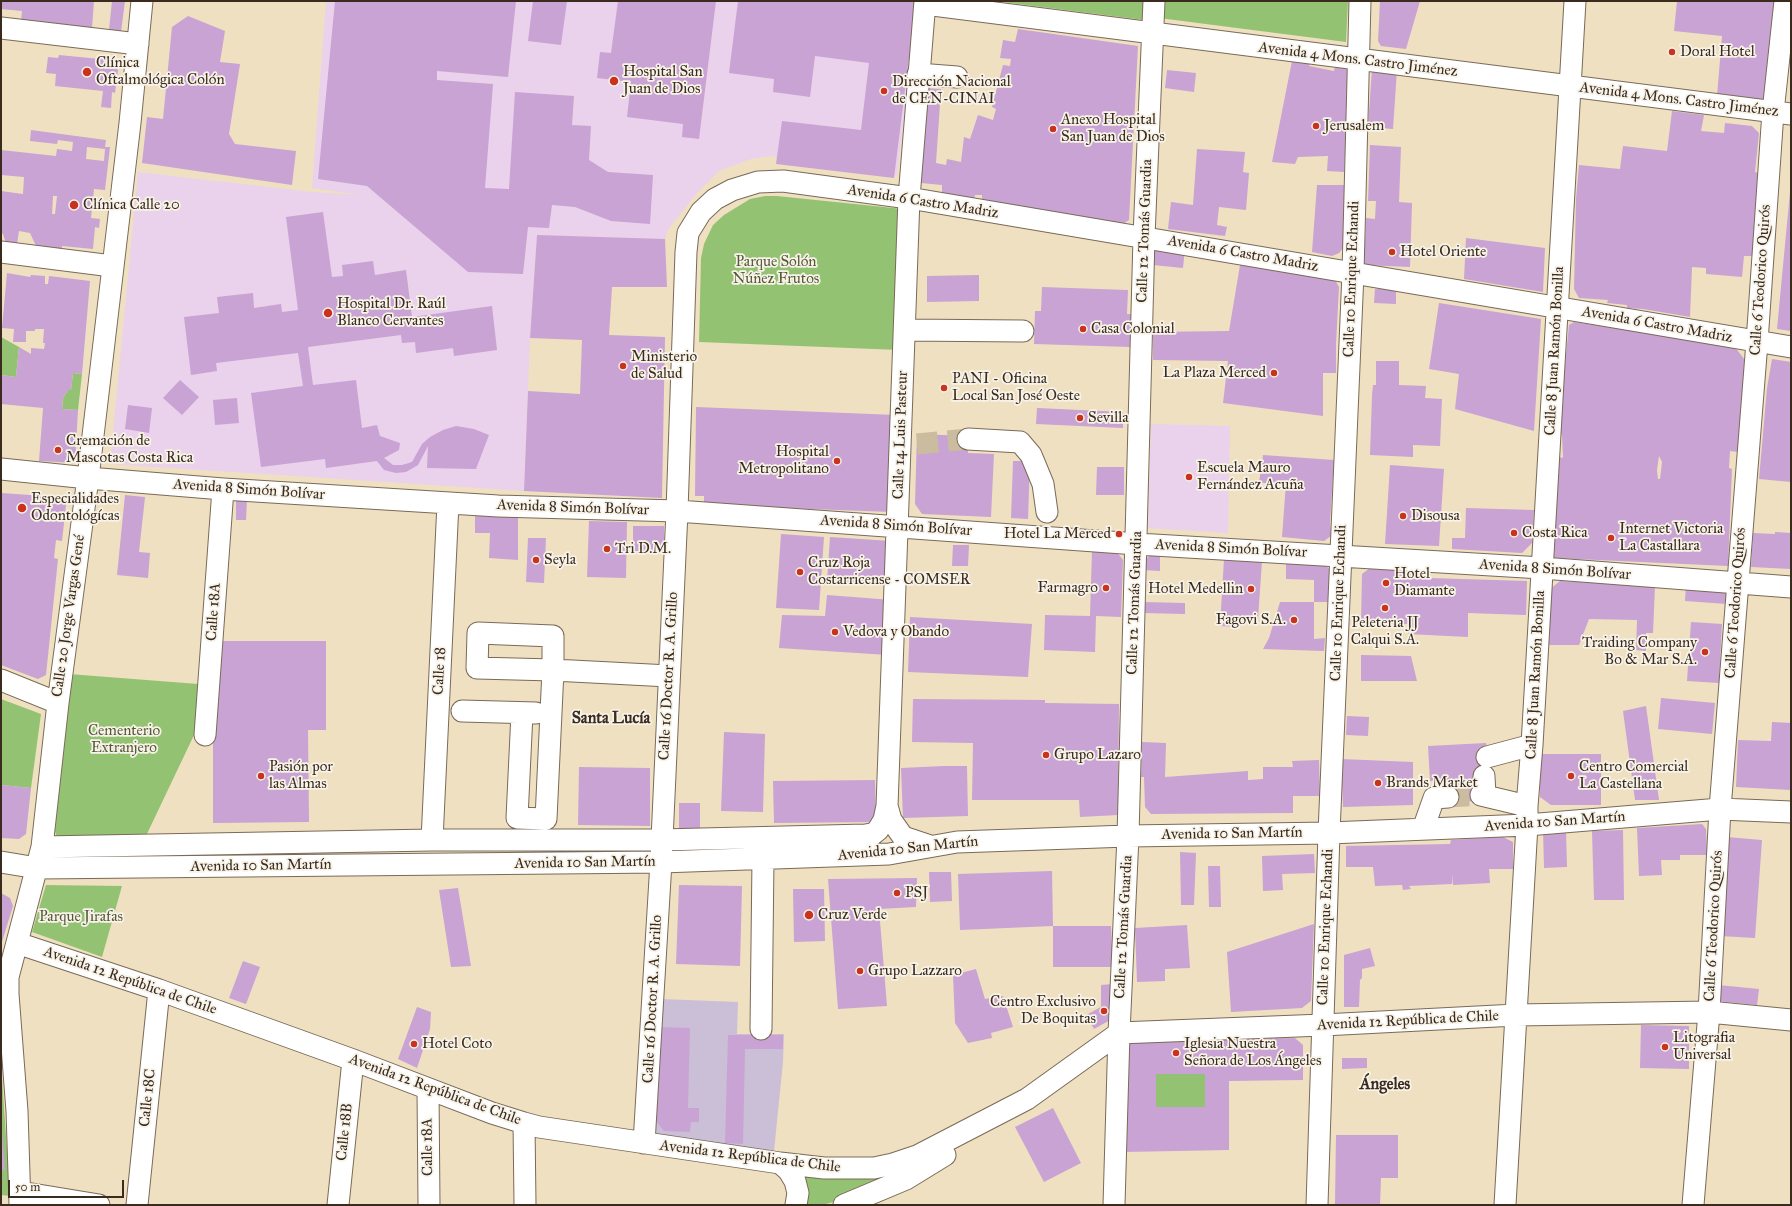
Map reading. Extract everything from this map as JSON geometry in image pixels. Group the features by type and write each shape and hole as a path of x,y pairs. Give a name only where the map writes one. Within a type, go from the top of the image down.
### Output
{"street":[{"name":"Calle 20 Jorge Vargas Gené","path":"20,1198 17,1111 8,977 42,847 58,703 88,478 130,123 142,1"},
{"name":"Calle 12 Tomás Guardia","path":"1114,1205 1119,1033 1128,836 1144,237 1154,1"},
{"name":"Calle 10 Enrique Echandi","path":"1317,1205 1329,833 1353,272 1360,1"},
{"name":"Calle 8 Juan Ramón Bonilla","path":"1505,1205 1575,1"},
{"name":"Calle 6 Teodorico Quirós","path":"1693,1205 1709,1012 1720,809 1757,342 1782,113 1785,1"},
{"name":"Avenida 4 Mons. Castro Jiménez","path":"925,3 1358,60 1570,85 1782,113"},
{"name":"Calle 14 Luis Pasteur","path":"925,3 909,198 905,330 909,444 898,526 887,806 891,820 903,837 931,846"},
{"path":"1,28 138,44"},
{"path":"918,74 958,77"},
{"name":"Avenida 6 Castro Madriz","path":"701,212 715,200 732,190 758,182 782,181 909,198 1791,347"},
{"name":"Calle 16 Doctor R. A. Grillo","path":"644,1143 661,862 677,511 686,252 688,233 701,212"},
{"path":"1,252 112,266"},
{"path":"905,330 1023,331"},
{"path":"968,439 1020,442 1031,455 1043,484 1047,512"},
{"name":"Avenida 8 Simón Bolívar","path":"1,469 223,489 498,506 677,511 1137,544 1542,568 1791,587"},
{"name":"Calle 18A","path":"205,736 223,489"},
{"name":"Calle 18","path":"432,840 448,503"},
{"path":"522,713 517,818 546,819 553,670 669,676"},
{"path":"1,680 58,703"},
{"path":"462,711 551,713"},
{"path":"1483,785 1532,745"},
{"path":"1483,785 1527,816"},
{"path":"1483,785 1487,826"},
{"path":"1423,829 1434,798 1448,797"},
{"name":"Avenida 10 San Martín","path":"42,847 432,840 661,840 866,835 873,834 878,830 884,820 887,806"},
{"name":"Avenida 10 San Martín","path":"1,862 37,868 661,862 889,854 957,842 1128,836 1329,833 1487,826 1527,816 1720,809 1791,812"},
{"path":"761,1029 763,859"},
{"name":"Avenida 12 República de Chile","path":"17,942 159,990 353,1060 428,1089 539,1128 780,1164 824,1168 855,1169 893,1164 917,1156 1027,1099 1119,1033 1323,1025 1516,1015 1709,1012 1791,1020"},
{"name":"Calle 18C","path":"137,1205 159,990"},
{"name":"Calle 18B","path":"338,1205 353,1060"},
{"name":"Calle 18A","path":"428,1089 429,1205"},
{"path":"844,1205 906,1179 938,1160 1027,1099"},
{"path":"524,1123 525,1205"},
{"path":"780,1164 789,1171 795,1182 798,1193 796,1205"},
{"path":"20,1198 99,1205"}],"shaded area":[{"path":"326,1 918,1 897,175 825,167 771,156 751,159 719,171 697,193 669,228 665,239 537,235 530,338 524,491 110,464 138,172 312,192 361,195 312,188"},
{"name":"Escuela Mauro Fernández Acuña","path":"1151,424 1230,426 1228,533 1148,528"},
{"path":"661,999 738,1002 737,1034 784,1034 783,1062 774,1151 655,1135"}],"green space":[{"path":"995,1 1145,1 1144,20"},
{"path":"1160,1 1348,1 1346,42 1159,18"},
{"name":"Parque Solón Núñez Frutos","path":"765,196 903,209 899,350 699,342 701,258 704,244 713,225 724,215 750,199"},
{"path":"1,337 19,347 16,377 1,375"},
{"path":"73,373 82,374 78,410 62,409 63,398 68,390 71,390"},
{"name":"Cementerio Extranjero","path":"69,674 198,684 195,733 145,838 61,837 56,835 55,831"},
{"path":"1,699 41,714 31,788 1,785"},
{"name":"Parque Jirafas","path":"46,885 122,886 102,957 32,932"},
{"path":"1156,1074 1205,1074 1205,1107 1156,1107"},
{"path":"2,1077 10,1196 1,1195"},
{"path":"794,1170 896,1171 845,1199 822,1205 803,1205"}],"building":[{"path":"1,1 94,1 92,28 21,21 22,11 1,9"},
{"path":"112,1 125,1 121,32 109,30"},
{"path":"335,1 516,1 508,77 437,71 437,80 493,84 485,188 509,189 515,92 574,96 572,125 591,126 589,160 608,172 653,175 650,224 611,221 575,207 552,205 549,228 528,227 523,274 468,272 367,186 318,179"},
{"path":"533,1 567,1 561,45 528,41"},
{"path":"618,1 716,1 699,139 682,137 683,124 627,117 631,82 597,78 600,52 611,53"},
{"path":"738,1 916,1 894,178 776,164 782,121 861,130 869,63 815,56 810,97 773,92 774,79 729,73"},
{"path":"1380,1 1420,1 1406,49 1381,46 1378,41"},
{"path":"1677,1 1775,1 1767,102 1717,96 1722,36 1674,31"},
{"path":"188,16 225,31 220,62 240,64 229,134 235,144 296,151 292,185 142,163 147,117 163,119 172,27"},
{"name":"Anexo Hospital San Juan de Dios","path":"1018,29 1138,46 1129,220 1118,227 982,205 982,195 975,195 974,201 948,199 948,193 942,193 942,185 921,183 923,159 919,159 924,88 941,89 936,163 946,165 947,159 961,162 964,137 970,139 978,115 993,120 996,109 992,107 1003,65 1010,66 1011,59 1000,58 1003,40 1015,42"},
{"name":"Clínica Oftalmológica Colón","path":"59,55 110,60 118,70 115,93 112,92 111,108 101,107 103,91 55,86 56,74 46,73 48,57 58,58"},
{"path":"1292,61 1310,63 1309,66 1334,71 1335,66 1346,66 1353,73 1348,107 1344,172 1327,171 1328,156 1298,157 1295,164 1272,162"},
{"path":"1372,69 1397,70 1393,129 1368,127"},
{"path":"1167,70 1196,73 1194,92 1165,88"},
{"path":"1672,111 1704,115 1701,131 1724,133 1725,123 1752,126 1759,133 1755,172 1761,174 1753,256 1744,256 1742,277 1706,274 1706,268 1692,267 1690,317 1643,309 1627,308 1627,305 1607,303 1608,300 1579,298 1574,289 1576,199 1579,165 1620,169 1623,146 1667,151"},
{"path":"31,130 106,140 105,147 110,147 105,190 94,189 91,218 100,219 99,228 95,227 93,249 62,246 62,249 36,246 30,233 19,231 17,244 6,243 3,234 1,233 1,191 23,194 24,177 1,175 1,150 56,156 57,149 72,151 73,142 58,140 57,144 30,141","holes":["87,147 105,149 104,161 86,159","53,196 57,196 55,214 52,214"]},
{"path":"1370,145 1401,147 1399,202 1412,203 1410,267 1364,265 1366,218 1375,219 1376,201 1368,201"},
{"path":"1197,149 1245,152 1243,172 1249,173 1246,210 1219,207 1217,225 1227,227 1225,236 1168,229 1171,202 1193,205"},
{"path":"1317,185 1346,185 1343,248 1339,253 1332,256 1312,252"},
{"path":"1791,192 1791,331 1777,329"},
{"path":"323,212 332,277 343,276 342,265 373,261 375,275 406,270 412,317 492,306 497,350 454,356 453,348 416,353 415,342 402,343 401,335 308,347 313,385 356,380 362,428 377,425 380,436 400,443 399,450 384,458 393,465 402,465 412,462 422,444 430,437 443,430 456,426 474,429 489,435 476,469 427,468 428,446 418,465 406,472 396,473 384,470 377,461 326,468 325,459 261,467 251,393 303,386 298,353 216,363 217,371 191,375 184,317 219,313 217,297 253,293 254,308 281,304 282,312 298,310 286,217"},
{"name":"Ministerio de Salud","path":"537,235 665,239 667,287 612,287 609,335 665,337 662,498 524,491 528,391 580,394 582,340 530,338"},
{"path":"1466,238 1545,248 1543,292 1464,279"},
{"path":"1160,246 1185,248 1183,268 1153,265 1154,251"},
{"path":"1240,265 1335,280 1339,287 1336,373 1323,373 1323,416 1223,403 1228,361 1153,360 1153,332 1229,331"},
{"path":"7,273 30,277 31,275 45,276 45,284 48,284 49,276 90,281 82,374 73,373 71,390 68,390 63,398 62,409 78,410 75,463 39,461 43,408 1,404 1,375 16,377 19,347 31,354 31,348 44,349 45,343 43,343 44,329 26,331 26,342 13,342 14,329 2,328"},
{"path":"979,275 979,301 927,302 927,276"},
{"name":"Casa Colonial","path":"1042,287 1128,290 1127,314 1132,314 1131,347 1034,344 1035,311 1041,311"},
{"path":"1375,289 1396,289 1396,304 1374,303"},
{"path":"1439,303 1541,319 1534,431 1455,409 1459,374 1429,369"},
{"path":"1574,322 1734,346 1745,360 1738,452 1730,451 1729,468 1732,469 1728,566 1554,558 1559,457 1563,458 1562,435 1558,434 1569,325","holes":["1659,456 1662,462 1660,479 1658,479 1657,470"]},
{"path":"1772,359 1791,362 1791,482 1759,479 1767,388"},
{"path":"1376,361 1399,361 1399,385 1426,386 1425,398 1442,399 1440,446 1413,445 1413,457 1370,455 1372,395 1373,385 1376,385"},
{"path":"180,380 199,397 182,415 163,398"},
{"path":"237,398 239,423 215,425 213,400"},
{"path":"128,405 152,408 149,433 125,429"},
{"path":"696,407 896,415 891,512 704,505 704,496 695,496"},
{"name":"Sevilla","path":"1037,408 1123,412 1123,428 1036,424"},
{"path":"917,434 968,436 968,453 994,454 991,517 922,514 915,504"},
{"path":"1263,455 1334,460 1330,522 1331,536 1324,541 1282,537 1286,483 1259,483"},
{"path":"1013,461 1030,461 1028,519 1011,518"},
{"name":"Disousa","path":"1390,465 1444,469 1439,546 1385,544"},
{"path":"1097,467 1124,467 1124,495 1096,495"},
{"path":"1,493 58,497 66,505 62,541 56,540 54,558 58,559 46,675 38,679 1,665"},
{"path":"125,495 145,497 139,552 150,553 148,578 117,575"},
{"path":"236,499 247,499 246,520 236,520"},
{"path":"1466,508 1534,510 1532,543 1522,553 1452,549 1452,538 1465,538"},
{"path":"475,514 518,515 518,560 489,558 490,533 475,533"},
{"name":"Tri D.M.","path":"589,521 627,522 626,578 587,577"},
{"path":"633,526 664,526 664,551 633,551"},
{"path":"1775,532 1791,533 1791,569 1751,567 1753,533 1775,534"},
{"name":"Cruz Roja Costarricense - COMSER","path":"781,534 824,537 819,610 776,608"},
{"path":"830,537 891,541 888,586 827,582"},
{"name":"Seyla","path":"528,538 546,538 544,583 526,582"},
{"path":"953,545 969,545 968,566 952,566"},
{"path":"1092,551 1116,551 1123,560 1121,617 1096,616 1095,652 1044,650 1045,615 1090,616"},
{"path":"1152,554 1160,554 1160,571 1143,570 1143,561"},
{"path":"1224,559 1262,561 1258,619 1240,618 1239,627 1220,626"},
{"path":"1286,564 1324,564 1332,571 1331,602 1314,602 1314,580 1286,579"},
{"path":"1370,568 1429,569 1429,578 1527,581 1526,615 1468,613 1468,637 1408,634 1409,624 1361,623 1362,574"},
{"path":"1560,581 1655,586 1653,633 1646,633 1646,651 1636,650 1637,620 1589,619 1579,645 1549,645 1550,589"},
{"path":"1686,585 1728,588 1727,604 1685,601"},
{"name":"Vedova y Obando","path":"827,595 892,600 888,655 779,648 782,615 825,616"},
{"path":"1143,602 1185,603 1185,614 1143,613"},
{"name":"Fagovi S.A.","path":"1280,602 1314,602 1314,639 1325,638 1324,651 1263,649 1269,638"},
{"path":"910,617 1032,624 1028,677 908,672"},
{"name":"Traiding Company Bo & Mar S.A.","path":"1691,622 1722,624 1719,683 1687,681"},
{"name":"Pasión por las Almas","path":"213,641 326,641 326,730 308,730 309,822 213,823"},
{"path":"1361,655 1411,656 1417,681 1361,681"},
{"path":"1661,698 1715,703 1712,734 1658,729"},
{"name":"Grupo Lazaro","path":"913,699 1045,700 1045,703 1119,704 1118,815 1080,817 1079,800 972,800 973,743 912,742"},
{"path":"1646,706 1659,800 1635,800 1623,711"},
{"path":"1347,716 1369,717 1368,736 1346,735"},
{"path":"1772,722 1791,723 1791,790 1736,787 1738,740 1771,741"},
{"path":"724,732 765,734 763,812 721,811"},
{"path":"1142,742 1166,743 1165,777 1248,771 1248,780 1263,779 1263,767 1293,767 1292,761 1319,760 1320,796 1293,796 1293,813 1151,814 1145,807 1144,777 1141,777"},
{"path":"1486,743 1487,752 1481,801 1448,802 1447,780 1430,781 1428,746"},
{"name":"Centro Comercial La Castellana","path":"1540,754 1601,754 1601,805 1551,805 1540,797"},
{"name":"Brands Market","path":"1341,759 1413,762 1413,805 1343,807"},
{"path":"967,766 968,816 903,818 901,768"},
{"path":"579,767 650,768 650,826 578,825"},
{"path":"875,780 876,822 774,823 773,781"},
{"path":"1,785 31,788 26,834 19,839 1,838"},
{"path":"679,803 700,803 700,830 679,830"},
{"path":"1702,824 1706,829 1707,855 1680,855 1680,860 1661,860 1662,875 1639,876 1637,828"},
{"path":"1543,829 1566,829 1567,867 1544,868"},
{"path":"1623,830 1624,900 1594,900 1592,831"},
{"path":"1503,837 1513,842 1513,869 1489,869 1490,883 1453,885 1452,874 1452,884 1409,886 1411,889 1403,890 1402,885 1375,886 1373,867 1346,867 1346,846 1450,844 1451,840"},
{"path":"1727,837 1762,840 1755,938 1720,936"},
{"path":"1180,852 1196,853 1194,905 1181,905"},
{"path":"1314,854 1315,873 1282,874 1283,890 1263,891 1262,856"},
{"path":"1208,866 1220,866 1221,907 1209,907"},
{"path":"1052,871 1053,926 960,930 958,874"},
{"path":"929,872 951,872 952,901 930,902"},
{"path":"917,878 916,907 879,909 887,1006 838,1009 828,879"},
{"path":"679,885 742,886 740,966 676,964"},
{"path":"458,888 471,966 451,967 439,890"},
{"name":"Cruz Verde","path":"793,889 824,889 825,941 794,942"},
{"path":"1,893 10,898 13,906 1,945"},
{"path":"1314,924 1311,1001 1302,1008 1231,1012 1227,952"},
{"path":"1187,925 1190,968 1165,969 1165,981 1137,982 1135,928"},
{"path":"1053,926 1111,926 1113,967 1053,967"},
{"path":"1370,948 1375,966 1362,969 1359,1007 1344,1007 1344,955"},
{"path":"243,961 260,967 246,1004 229,998"},
{"path":"976,969 985,999 1003,996 1013,1027 991,1033 992,1038 968,1043 955,1023 953,975"},
{"name":"Centro Exclusivo De Boquitas","path":"1113,984 1114,1018 1094,1029 1086,1015 1101,1007 1101,985"},
{"path":"1718,985 1759,989 1757,1005 1717,1001"},
{"name":"Hotel Coto","path":"417,1007 431,1012 430,1029 417,1068 398,1059"},
{"name":"Litografia Universal","path":"1641,1025 1689,1026 1689,1069 1640,1068"},
{"path":"659,1027 690,1028 688,1108 699,1108 699,1122 691,1122 690,1132 664,1131 656,1121"},
{"path":"728,1035 783,1035 783,1049 745,1049 743,1144 725,1143"},
{"path":"1295,1038 1303,1045 1303,1080 1229,1081 1229,1150 1123,1152 1124,1040","holes":["1156,1074 1205,1074 1205,1107 1156,1107"]},
{"path":"1342,1058 1367,1058 1367,1068 1342,1069"},
{"path":"1053,1108 1081,1163 1044,1182 1015,1127"},
{"path":"2,1131 5,1170 1,1170"},
{"path":"1336,1135 1398,1135 1398,1178 1381,1178 1380,1205 1335,1205"}],"tunnel":[{"path":"917,444 968,439"},
{"path":"1448,797 1481,795"}],"place":[{"name":"Doral Hotel","path":"1672,52"},
{"name":"Clínica Oftalmológica Colón","path":"87,72"},
{"name":"Hospital San Juan de Dios","path":"614,81"},
{"name":"Dirección Nacional de CEN-CINAI","path":"884,91"},
{"name":"Jerusalem","path":"1316,126"},
{"name":"Anexo Hospital San Juan de Dios","path":"1053,129"},
{"name":"Clínica Calle 20","path":"74,205"},
{"name":"Hotel Oriente","path":"1392,252"},
{"name":"Hospital Dr. Raúl Blanco Cervantes","path":"328,313"},
{"name":"Casa Colonial","path":"1083,329"},
{"name":"Ministerio de Salud","path":"623,366"},
{"name":"La Plaza Merced","path":"1274,373"},
{"name":"PANI - Oficina Local San José Oeste","path":"944,388"},
{"name":"Sevilla","path":"1080,418"},
{"name":"Cremación de Mascotas Costa Rica","path":"58,450"},
{"name":"Hospital Metropolitano","path":"837,461"},
{"name":"Escuela Mauro Fernández Acuña","path":"1189,477"},
{"name":"Especialidades Odontológícas","path":"22,508"},
{"name":"Disousa","path":"1403,516"},
{"name":"Costa Rica","path":"1514,533"},
{"name":"Hotel La Merced","path":"1119,534"},
{"name":"Internet Victoria La Castallara","path":"1611,538"},
{"name":"Tri D.M.","path":"607,549"},
{"name":"Seyla","path":"536,560"},
{"name":"Cruz Roja Costarricense - COMSER","path":"800,572"},
{"name":"Hotel Diamante","path":"1386,583"},
{"name":"Farmagro","path":"1106,588"},
{"name":"Hotel Medellin","path":"1251,589"},
{"name":"Peleteria JJ Calqui S.A.","path":"1385,608"},
{"name":"Fagovi S.A.","path":"1294,620"},
{"name":"Vedova y Obando","path":"835,632"},
{"name":"Traiding Company Bo & Mar S.A.","path":"1705,652"},
{"name":"Grupo Lazaro","path":"1046,755"},
{"name":"Pasión por las Almas","path":"261,776"},
{"name":"Centro Comercial La Castellana","path":"1571,776"},
{"name":"Brands Market","path":"1378,783"},
{"name":"PSJ","path":"897,893"},
{"name":"Cruz Verde","path":"809,915"},
{"name":"Grupo Lazzaro","path":"860,971"},
{"name":"Centro Exclusivo De Boquitas","path":"1104,1011"},
{"name":"Hotel Coto","path":"414,1044"},
{"name":"Litografia Universal","path":"1665,1047"},
{"name":"Iglesia Nuestra Señora de Los Ángeles","path":"1176,1053"}],"district":[{"name":"Santa Lucía","path":"611,719"},
{"name":"Ángeles","path":"1385,1085"}]}
